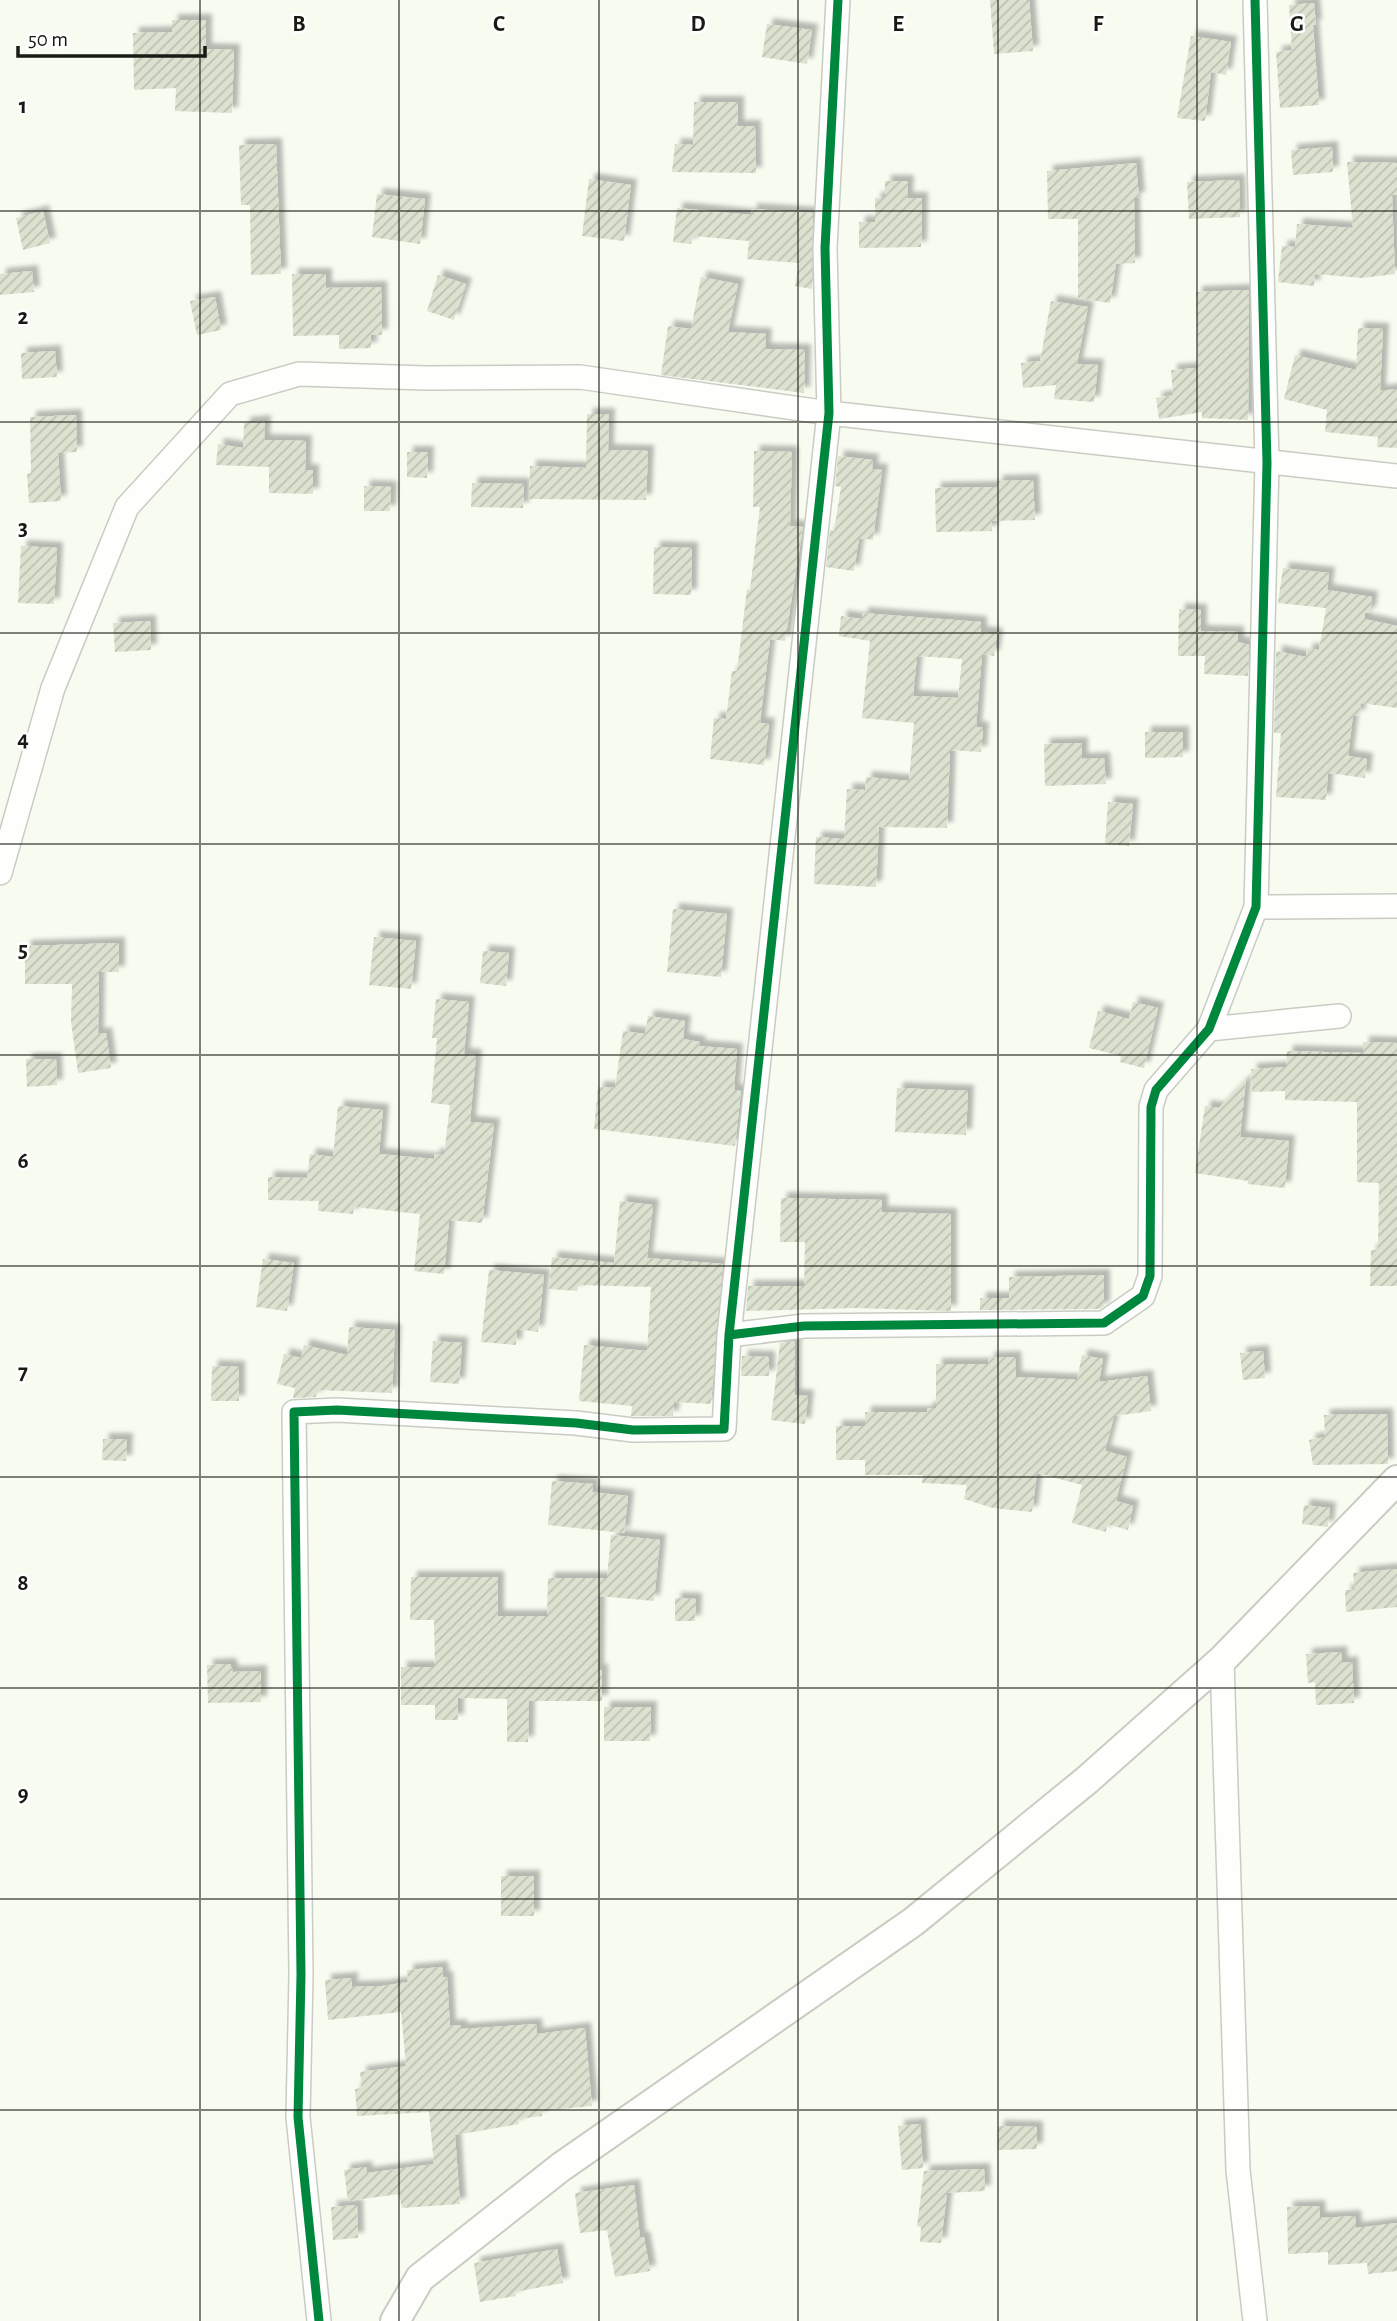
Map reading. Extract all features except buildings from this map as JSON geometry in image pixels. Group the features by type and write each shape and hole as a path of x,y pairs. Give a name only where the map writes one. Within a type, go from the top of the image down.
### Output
{"street":[{"path":"319,2321 298,2117 301,1975 294,1412 337,1410 576,1423 633,1430 723,1429 729,1335 829,413 825,248 838,0"},
{"path":"729,1335 804,1326 1104,1322 1143,1296 1150,1276 1151,1107 1156,1090 1209,1029 1256,907 1267,463 1255,0"},
{"path":"0,873 53,688 127,507 230,394 299,374 426,378 580,377 829,413 1397,476"},
{"path":"1256,907 1397,906"},
{"path":"1209,1029 1339,1016"},
{"path":"395,2321 420,2278 561,2167 913,1922 1087,1780 1222,1660 1397,1480"},
{"path":"1222,1660 1238,2170 1255,2321"}],"cycle path":[{"path":"319,2321 298,2117 301,1975 294,1412 337,1410 576,1423 633,1430 724,1429 729,1335 829,413 825,248 838,0"},
{"path":"729,1335 804,1326 1104,1323 1143,1296 1150,1276 1151,1107 1156,1090 1209,1029 1256,907 1267,463 1255,0"}]}
